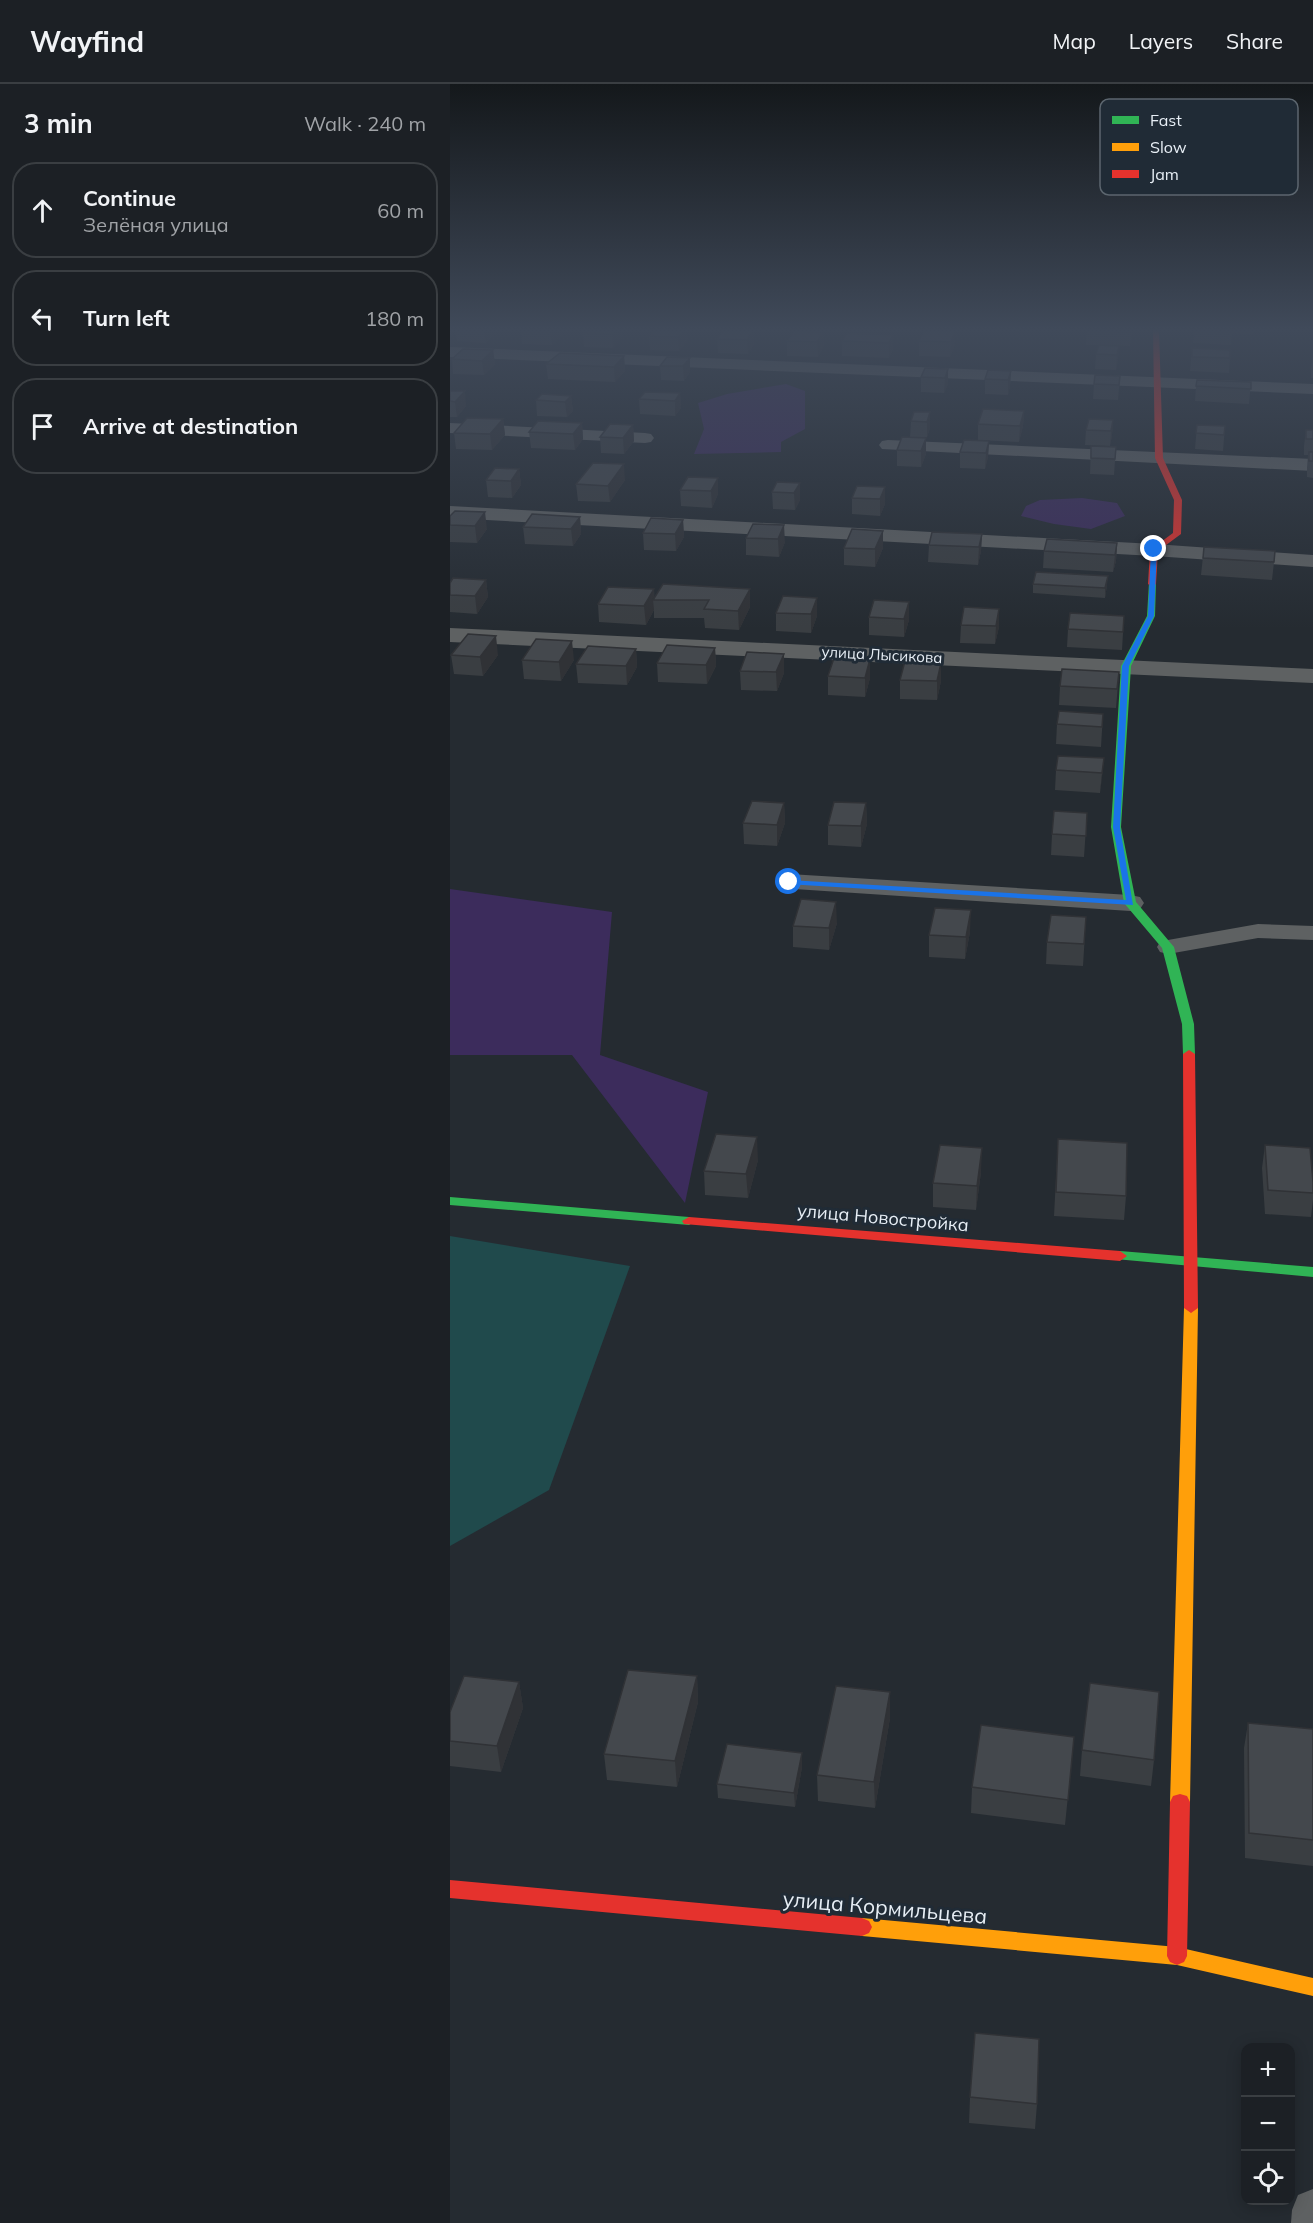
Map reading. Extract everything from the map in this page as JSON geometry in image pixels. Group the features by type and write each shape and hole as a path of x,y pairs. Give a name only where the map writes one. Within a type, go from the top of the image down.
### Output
{"street":[{"path":"485,430 645,438"},
{"path":"1154,549 1177,534 1178,500 1159,458 1158,430"},
{"path":"888,445 1313,465"},
{"path":"450,512 1154,549 1313,561"},
{"path":"1154,549 1151,616 1126,666 1116,827 1130,903 1168,947 1188,1024 1192,1261 1177,1956"},
{"name":"улица Лысикова","path":"450,635 1313,676"},
{"path":"789,882 1130,903"},
{"name":"улица Новостройка","path":"450,1201 1313,1272"},
{"name":"улица Кормильцева","path":"450,1889 1177,1956 1313,1987"}],"lane":[{"path":"1168,947 1258,931 1313,933"},
{"path":"1312,2223 1313,2210"}],"shaded area":[{"path":"704,430 803,430 781,442 781,452 694,454"},
{"path":"1082,498 1117,503 1125,516 1091,529 1054,524 1021,516 1026,506 1040,500"},
{"path":"450,889 612,912 600,1055 708,1092 685,1203 572,1055 450,1055"},
{"path":"450,1236 630,1266 549,1490 450,1546"}],"building":[{"path":"457,430 494,430 490,434 454,433"},
{"path":"531,430 576,430 573,434 529,432"},
{"path":"606,430 629,430 623,438 600,437"},
{"path":"1196,430 1225,430 1224,435 1196,433"},
{"path":"1306,430 1313,430 1313,439 1306,439"},
{"path":"902,437 926,438 921,451 897,450"},
{"path":"964,440 989,441 986,453 960,452"},
{"path":"1091,446 1116,447 1115,459 1091,458"},
{"path":"1309,452 1313,452 1313,461 1309,461"},
{"path":"593,463 624,464 608,486 576,484"},
{"path":"495,468 519,469 511,481 486,480"},
{"path":"688,477 718,478 711,491 680,490"},
{"path":"777,482 800,483 794,493 772,492"},
{"path":"857,486 885,487 880,499 852,498"},
{"path":"455,511 485,512 475,526 450,525 450,516"},
{"path":"532,514 580,517 571,529 523,527"},
{"path":"651,518 683,520 675,534 643,533"},
{"path":"753,524 784,525 778,539 746,538"},
{"path":"852,529 883,531 875,549 844,548"},
{"path":"932,532 982,534 979,547 929,545"},
{"path":"1047,539 1117,543 1115,555 1044,551"},
{"path":"1204,547 1275,551 1274,562 1203,558"},
{"path":"1036,572 1108,576 1105,588 1033,584"},
{"path":"453,578 486,580 475,596 450,595 450,583"},
{"path":"663,584 750,589 738,611 704,609 709,600 653,600"},
{"path":"608,587 654,589 644,606 598,604"},
{"path":"783,596 817,598 811,614 776,613"},
{"path":"874,600 909,602 904,619 869,617"},
{"path":"964,607 999,609 996,626 961,625"},
{"path":"1070,613 1124,616 1123,632 1068,629"},
{"path":"468,634 496,636 480,657 451,655"},
{"path":"536,639 572,641 559,662 522,660"},
{"path":"667,645 715,648 706,665 657,663"},
{"path":"588,646 636,649 626,666 576,664"},
{"path":"747,652 784,654 776,672 740,671"},
{"path":"834,658 870,659 865,678 828,676"},
{"path":"905,661 941,663 937,681 900,680"},
{"path":"1062,669 1119,672 1117,689 1060,686"},
{"path":"1059,711 1103,714 1102,727 1057,724"},
{"path":"1058,756 1104,758 1102,773 1056,770"},
{"path":"752,801 784,803 777,825 743,823"},
{"path":"834,802 866,803 861,826 828,825"},
{"path":"1054,811 1087,813 1086,836 1052,834"},
{"path":"801,899 836,902 829,928 793,926"},
{"path":"935,908 971,910 966,937 929,935"},
{"path":"1051,915 1086,917 1084,944 1047,942"},
{"path":"716,1134 757,1137 746,1174 704,1171"},
{"path":"1058,1139 1127,1143 1126,1196 1056,1192"},
{"path":"940,1145 982,1148 977,1186 933,1183"},
{"path":"1265,1145 1310,1148 1313,1193 1268,1190"},
{"path":"628,1670 697,1676 675,1761 604,1754"},
{"path":"464,1676 519,1682 497,1746 450,1741 450,1712"},
{"path":"1090,1683 1159,1692 1154,1760 1082,1750"},
{"path":"836,1686 890,1692 874,1782 817,1775"},
{"path":"1248,1723 1313,1729 1313,1840 1249,1833"},
{"path":"981,1725 1074,1737 1068,1800 972,1787"},
{"path":"727,1744 802,1753 794,1793 717,1784"},
{"path":"975,2033 1039,2039 1037,2104 970,2097"}],"traffic: fast":[{"path":"1152,584 1151,616 1126,666 1116,827 1130,903 1168,947 1188,1024 1189,1054"},
{"path":"450,1201 689,1221"},
{"path":"1120,1256 1313,1272"}],"traffic: slow":[{"path":"1180,1802 1191,1308"},
{"path":"862,1927 1177,1956 1313,1987"}],"traffic: jam":[{"path":"1152,584 1154,550 1177,534 1178,500 1159,458 1158,430"},
{"path":"1189,1054 1191,1308"},
{"path":"689,1221 1120,1256"},
{"path":"1177,1956 1180,1802"},
{"path":"450,1889 862,1927"}],"route":[{"path":"789,882 1130,903 1116,827 1126,666 1151,616 1154,549"}]}
